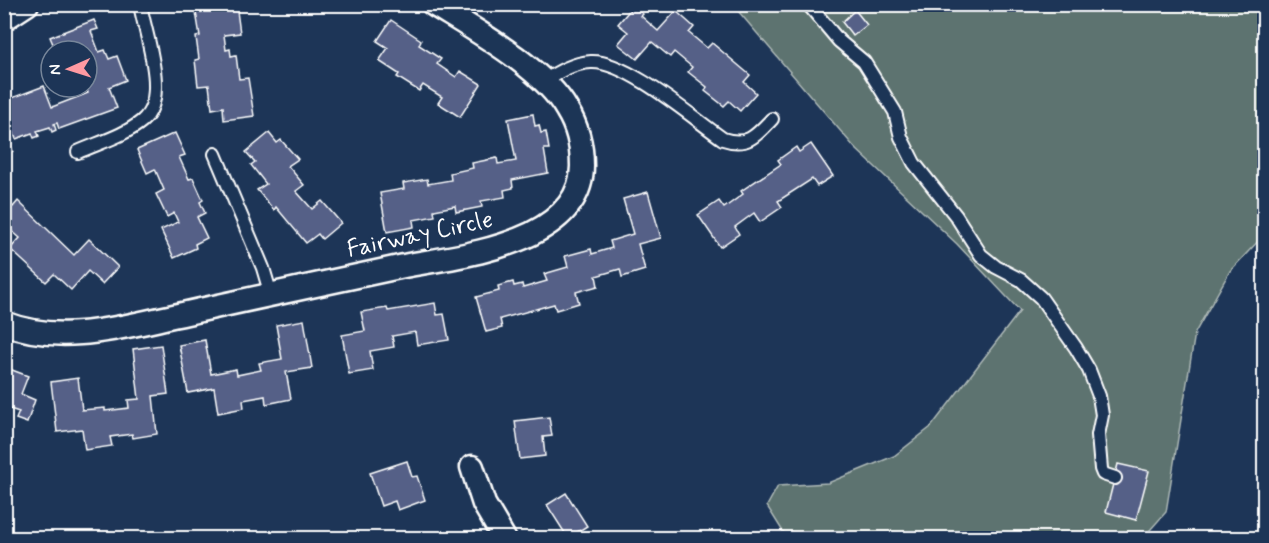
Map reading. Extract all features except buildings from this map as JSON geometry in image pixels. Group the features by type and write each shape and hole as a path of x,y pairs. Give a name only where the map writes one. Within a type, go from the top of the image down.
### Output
{"street":[{"path":"4,20 27,4"},
{"name":"Fairway Circle","path":"4,323 16,328 54,334 92,332 492,249 530,234 559,216 570,204 578,190 582,174 579,139 567,108 544,81 492,42 433,4"},
{"path":"472,467 484,504 504,538"}],"lane":[{"path":"78,152 142,122 149,113 153,102 155,74 140,4"},
{"path":"808,4 839,41 864,62 895,112 901,137 914,164 951,210 981,255 996,267 1021,280 1041,298 1076,348 1089,370 1099,396 1102,416 1098,435 1101,470 1103,474 1114,478"},
{"path":"544,81 576,64 593,62 608,64 648,86 723,139 732,142 745,141 754,137 772,120"},
{"path":"215,154 263,268 271,295"}],"green space":[{"path":"733,5 1264,5 1264,235 1230,271 1195,333 1166,512 1143,538 787,538 767,506 778,486 828,483 894,456 931,427 1020,311 957,244 855,148"}]}
